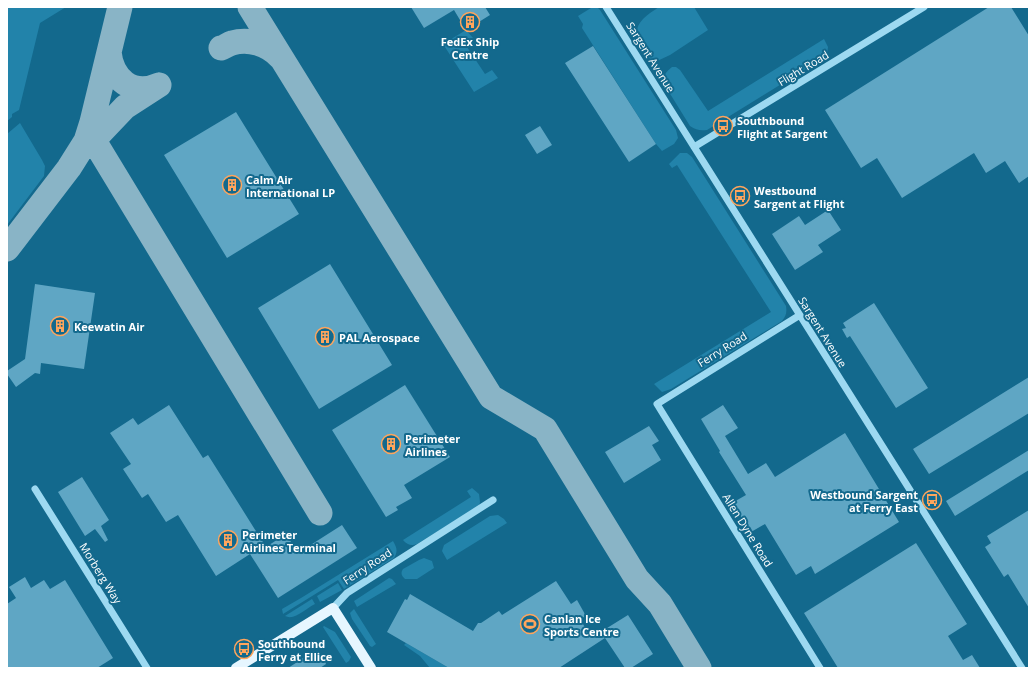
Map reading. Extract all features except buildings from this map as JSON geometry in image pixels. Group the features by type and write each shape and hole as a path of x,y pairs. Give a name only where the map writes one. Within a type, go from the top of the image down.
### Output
{"main road":[{"name":"Ferry Road","path":"236,668 333,608"},
{"path":"333,608 371,668"}],"street":[{"name":"Sargent Avenue","path":"606,7 1022,668"},
{"name":"Flight Road","path":"694,147 924,7"},
{"name":"Ferry Road","path":"657,404 800,315"},
{"name":"Allen Dyne Road","path":"657,404 820,668"},
{"name":"Morberg Way","path":"35,489 147,668"},
{"name":"Ferry Road","path":"333,608 347,593 493,500"}],"shaded area":[{"path":"7,7 66,7 40,23 19,110 12,114 12,117 7,121"},
{"path":"659,7 694,7 708,30 670,55 655,62 648,57 642,49 638,41 637,29 639,24 647,15"},
{"path":"591,8 598,8 600,10 676,130 678,138 674,144 662,151 656,144 582,28 583,24 578,16"},
{"path":"466,30 473,38 465,44 485,74 492,70 498,78 474,92 443,44"},
{"path":"824,39 828,47 827,55 822,59 707,130 698,130 690,126 664,84 664,76 666,72 672,67 676,67 680,70 708,111"},
{"path":"20,123 45,166 44,176 7,225 7,134"},
{"path":"680,153 687,153 692,157 786,306 786,313 782,321 671,389 662,392 654,384 771,312 677,165 672,168 669,164"},
{"path":"472,488 479,494 479,506 417,544 410,545 403,540 471,497 467,491"},
{"path":"498,515 507,523 447,560 442,551 444,545 490,516"},
{"path":"393,541 396,550 394,558 344,589 338,580 283,614 282,609"},
{"path":"424,558 432,561 434,568 417,579 405,579 402,575 403,569"},
{"path":"389,578 396,584 357,607 354,601"},
{"path":"338,583 342,590 320,602 317,596"},
{"path":"312,599 315,604 293,617 285,616"},
{"path":"354,609 376,644 372,647 352,619 350,613"},
{"path":"324,626 335,632 351,657 346,663 323,627"},
{"path":"406,643 449,668 430,668 420,656 404,645"}],"taxiway":[{"path":"120,7 92,122 92,134 96,144 320,513"},
{"path":"250,7 491,397 545,429 637,579 660,604 699,668"},
{"path":"221,48 231,43 245,41 258,43 275,52 280,57"},
{"path":"109,52 114,70 125,83 140,89 159,85"},
{"path":"87,147 125,107 159,85"},
{"path":"7,249 69,168 86,141 92,122"}],"place":[{"name":"FedEx Ship Centre","path":"470,22"},
{"name":"Southbound Flight at Sargent","path":"723,126"},
{"name":"Calm Air International LP","path":"232,185"},
{"name":"Westbound Sargent at Flight","path":"740,196"},
{"name":"Keewatin Air","path":"60,326"},
{"name":"PAL Aerospace","path":"325,337"},
{"name":"Perimeter Airlines","path":"391,444"},
{"name":"Westbound Sargent at Ferry East","path":"932,500"},
{"name":"Perimeter Airlines Terminal","path":"228,540"},
{"name":"Canlan Ice Sports Centre","path":"530,624"},
{"name":"Southbound Ferry at Ellice","path":"244,649"}]}
